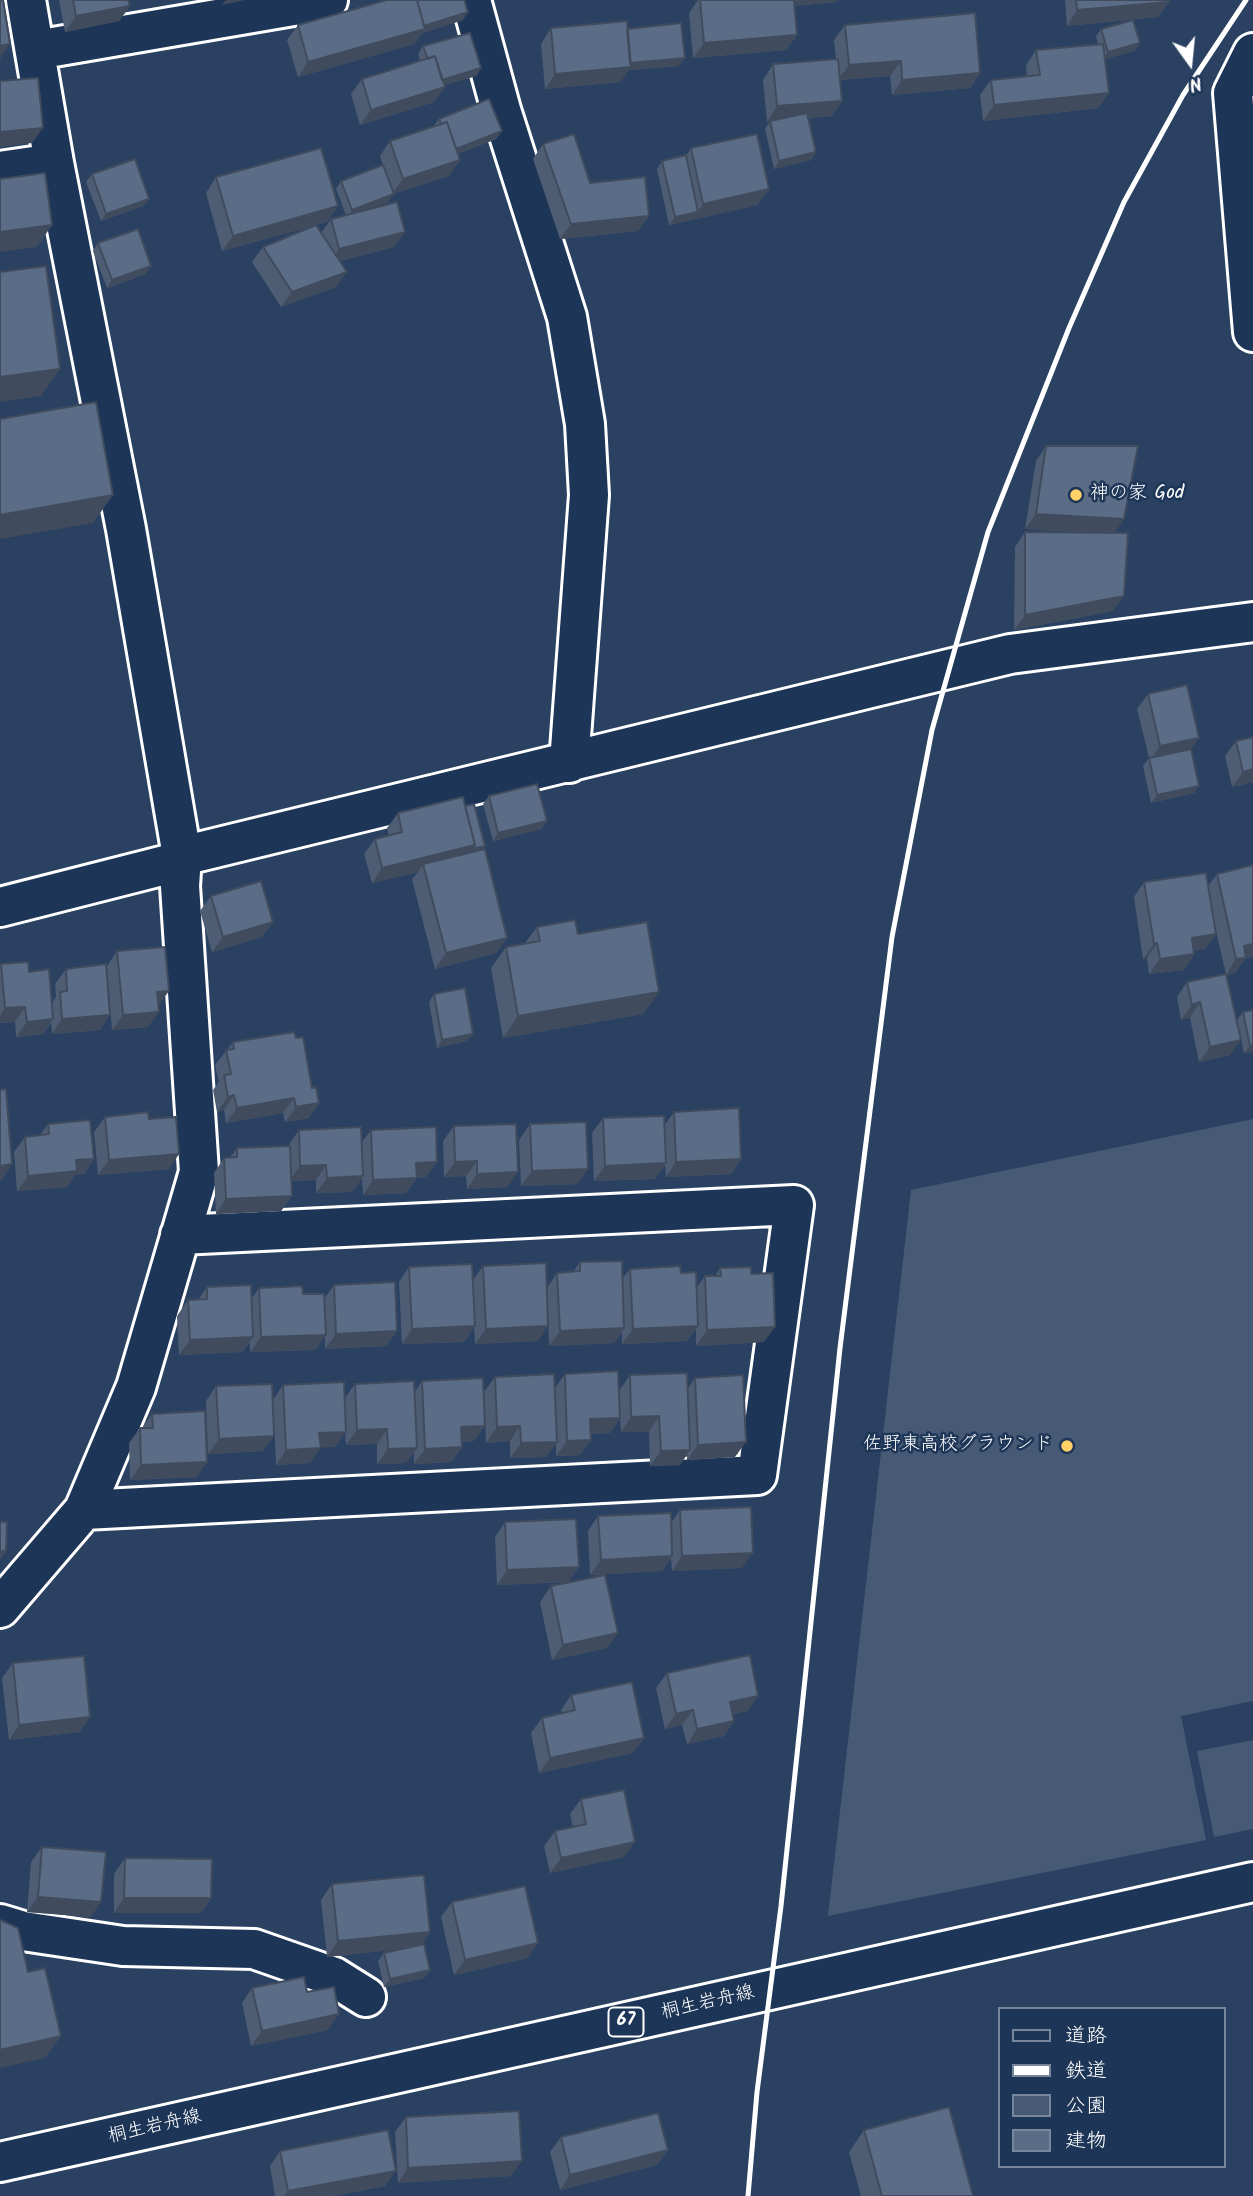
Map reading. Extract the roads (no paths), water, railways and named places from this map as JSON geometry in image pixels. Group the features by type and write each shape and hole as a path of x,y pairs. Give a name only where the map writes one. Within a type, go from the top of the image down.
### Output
{"street":[{"path":"0,1608 84,1510 136,1387 199,1172 180,886 182,858 126,529 54,163 26,0"},
{"path":"36,50 328,0"},
{"path":"471,0 501,110 567,317 585,424 589,495 569,763"},
{"path":"1253,53 1233,93 1253,332"},
{"path":"0,171 54,163"},
{"path":"0,906 182,858 1010,654 1253,622"},
{"path":"84,1510 757,1475 794,1205 180,1236"},
{"name":"桐生岩舟線","path":"0,2162 1253,1882"},
{"path":"0,1924 23,1931 123,1946 254,1950 334,1977 366,1997"}],"railway":[{"path":"748,2196 757,2092 781,1906 840,1348 892,937 932,730 988,532 1069,328 1124,202 1183,95 1246,0"}],"place":[{"name":"神の家 God","path":"1076,495"},
{"name":"佐野東高校グラウンド","path":"1067,1446"}]}
